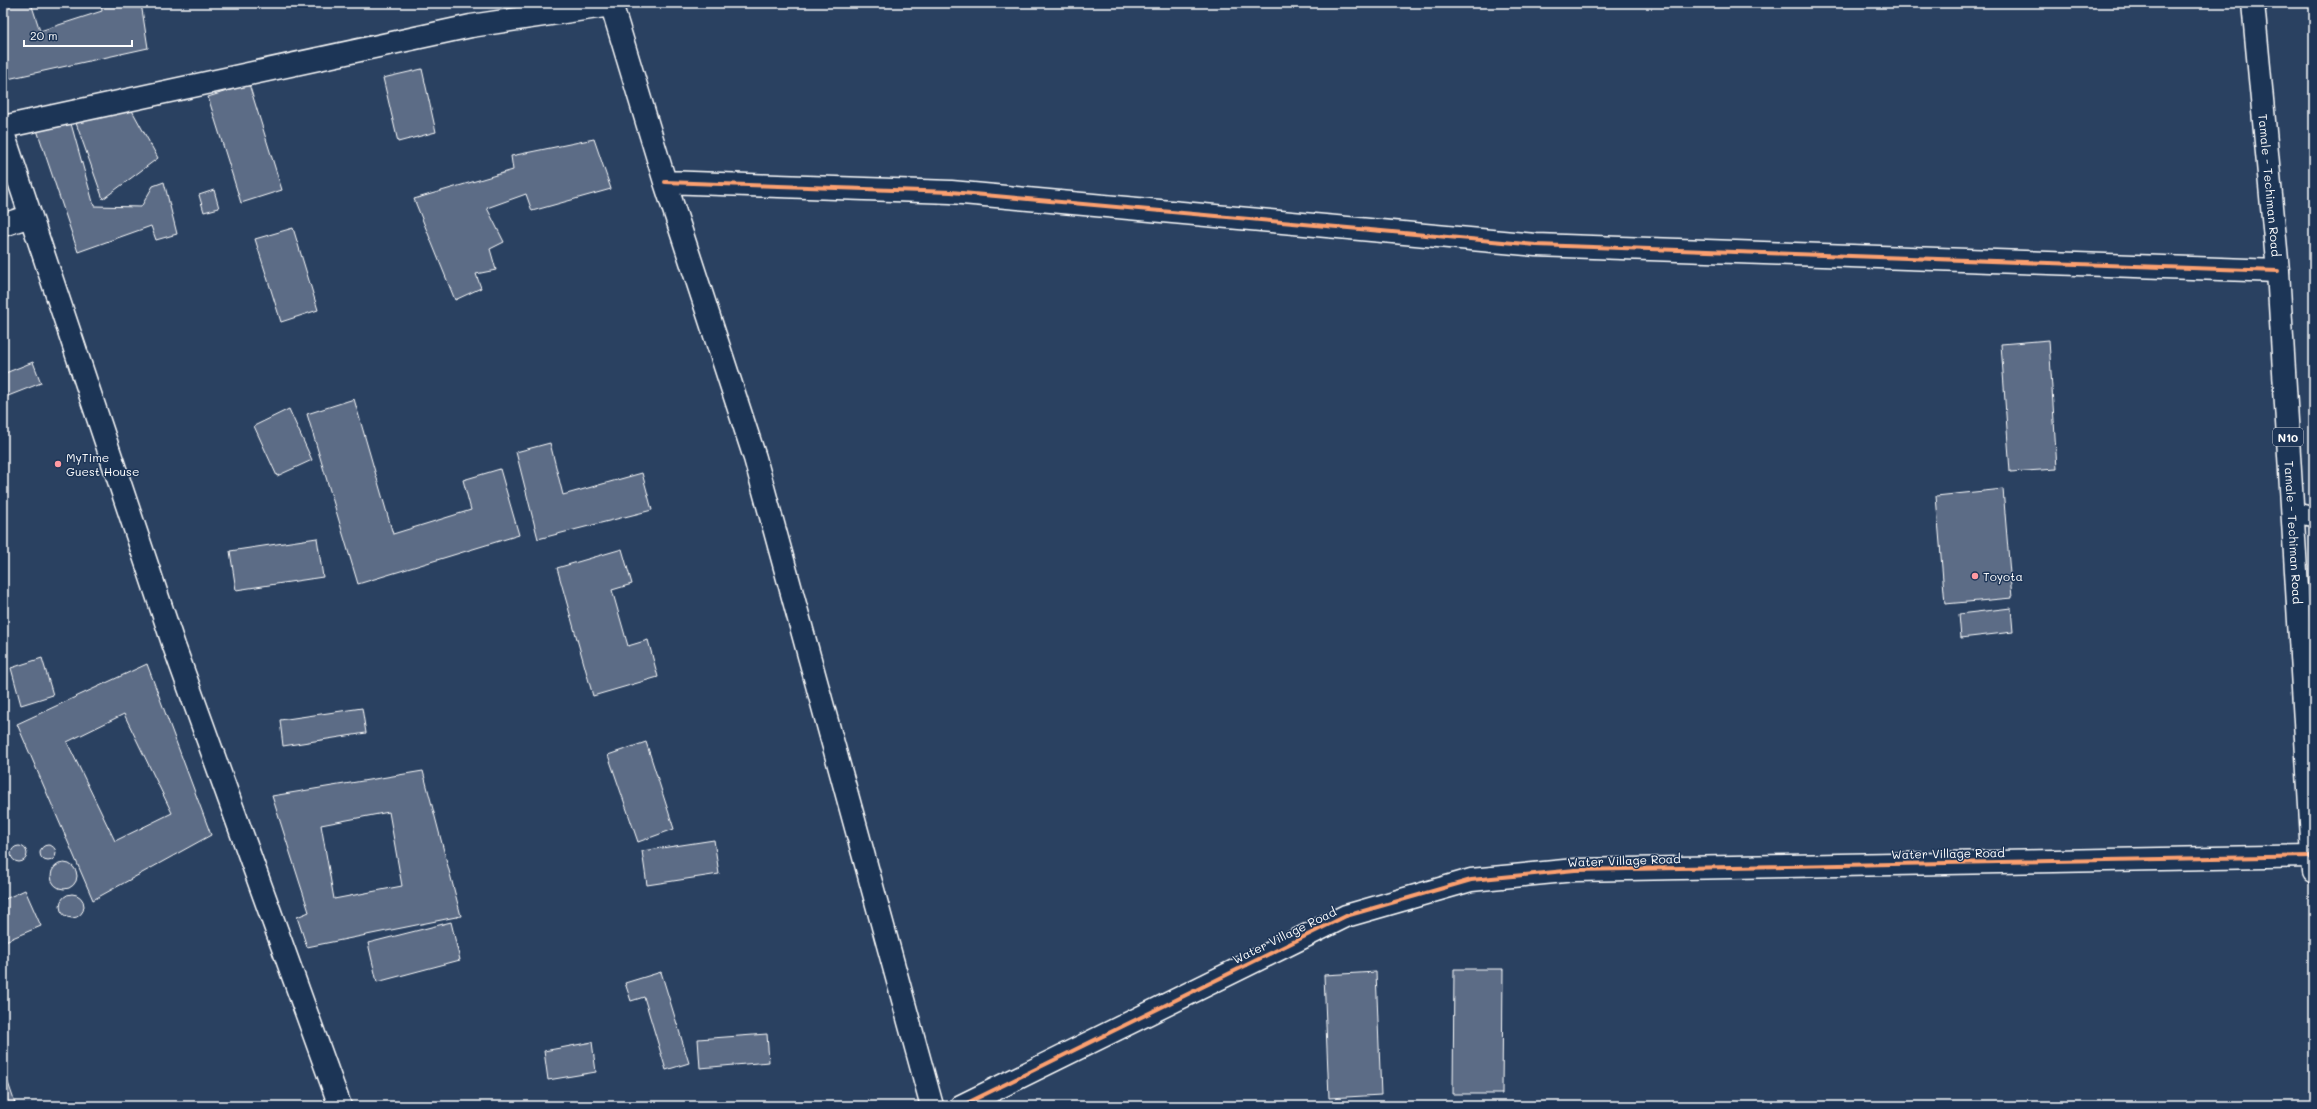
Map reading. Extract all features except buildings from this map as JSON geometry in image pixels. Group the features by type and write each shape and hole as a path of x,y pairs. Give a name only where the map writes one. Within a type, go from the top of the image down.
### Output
{"main road":[{"name":"Tamale - Techiman Road","path":"2253,3 2278,271 2292,512 2312,793 2313,864"},
{"path":"3,127 471,26 611,4 665,182 755,458 932,1106"},
{"path":"3,133 174,646 340,1106"},
{"path":"665,182 951,192 1536,245 2278,271"},
{"path":"3,225 30,216"},
{"name":"Water Village Road","path":"961,1106 1346,916 1471,880 1575,870 2313,864"}],"lane":[{"path":"2292,512 2314,517"}],"cycle path":[{"path":"665,182 951,192 1536,245 2278,271"},
{"path":"961,1106 1346,916 1471,880 1575,870 2313,856"}],"place":[{"name":"MyTime Guest House","path":"58,464"},
{"name":"Toyota","path":"1975,576"}]}
